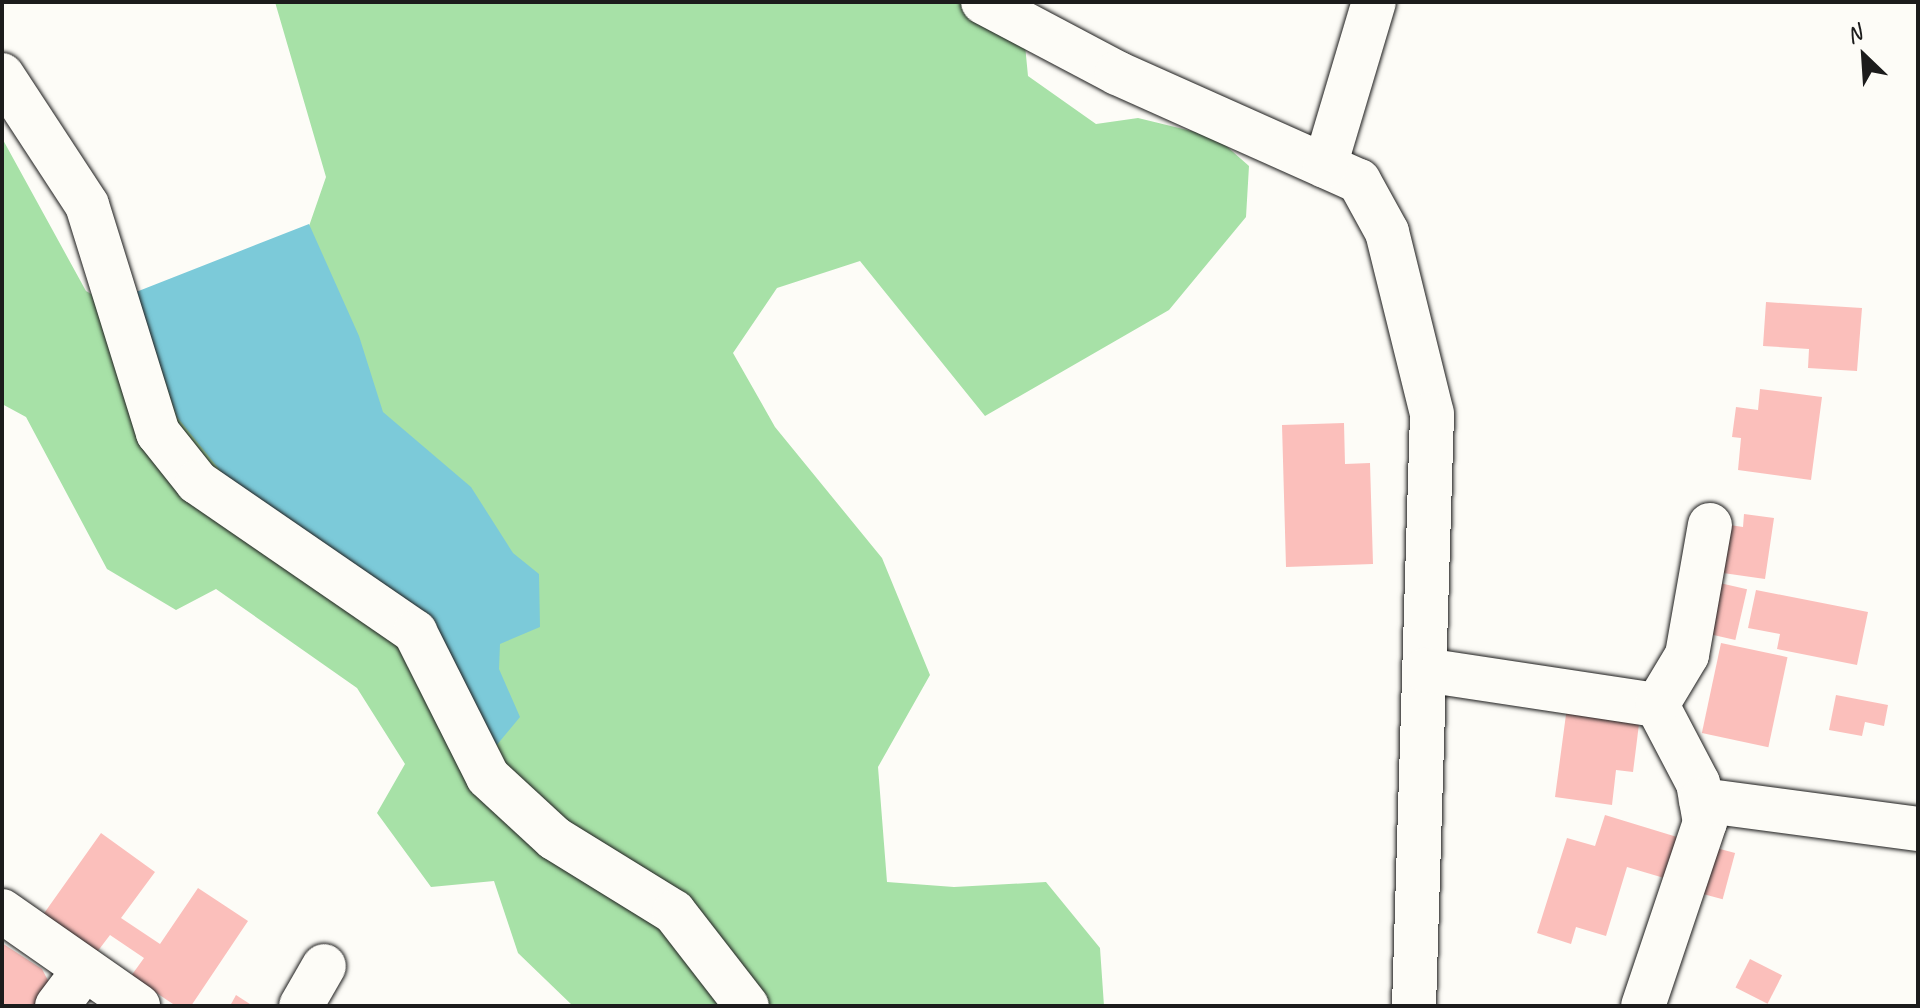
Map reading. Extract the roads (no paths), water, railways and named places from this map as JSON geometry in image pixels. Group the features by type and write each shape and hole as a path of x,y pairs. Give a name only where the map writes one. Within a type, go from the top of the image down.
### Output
{"street":[{"path":"983,2 1117,73 1359,181 1387,232 1432,414 1414,1006"},
{"path":"1325,166 1374,2"},
{"path":"2,75 87,205 158,433 197,482 415,632 488,777 554,838 674,912 747,1006"},
{"path":"1657,705 1687,655 1710,525"},
{"path":"1425,670 1657,705"},
{"path":"1643,1006 1705,822 1698,783 1657,705"},
{"path":"1701,800 1918,829"},
{"path":"2,911 138,1006"},
{"path":"301,1006 324,966"},
{"path":"57,1006 85,969"}],"water":[{"path":"309,224 359,336 383,412 471,487 513,553 539,574 540,627 500,644 499,669 520,717 491,752 432,625 223,474 177,417 136,292"}]}
